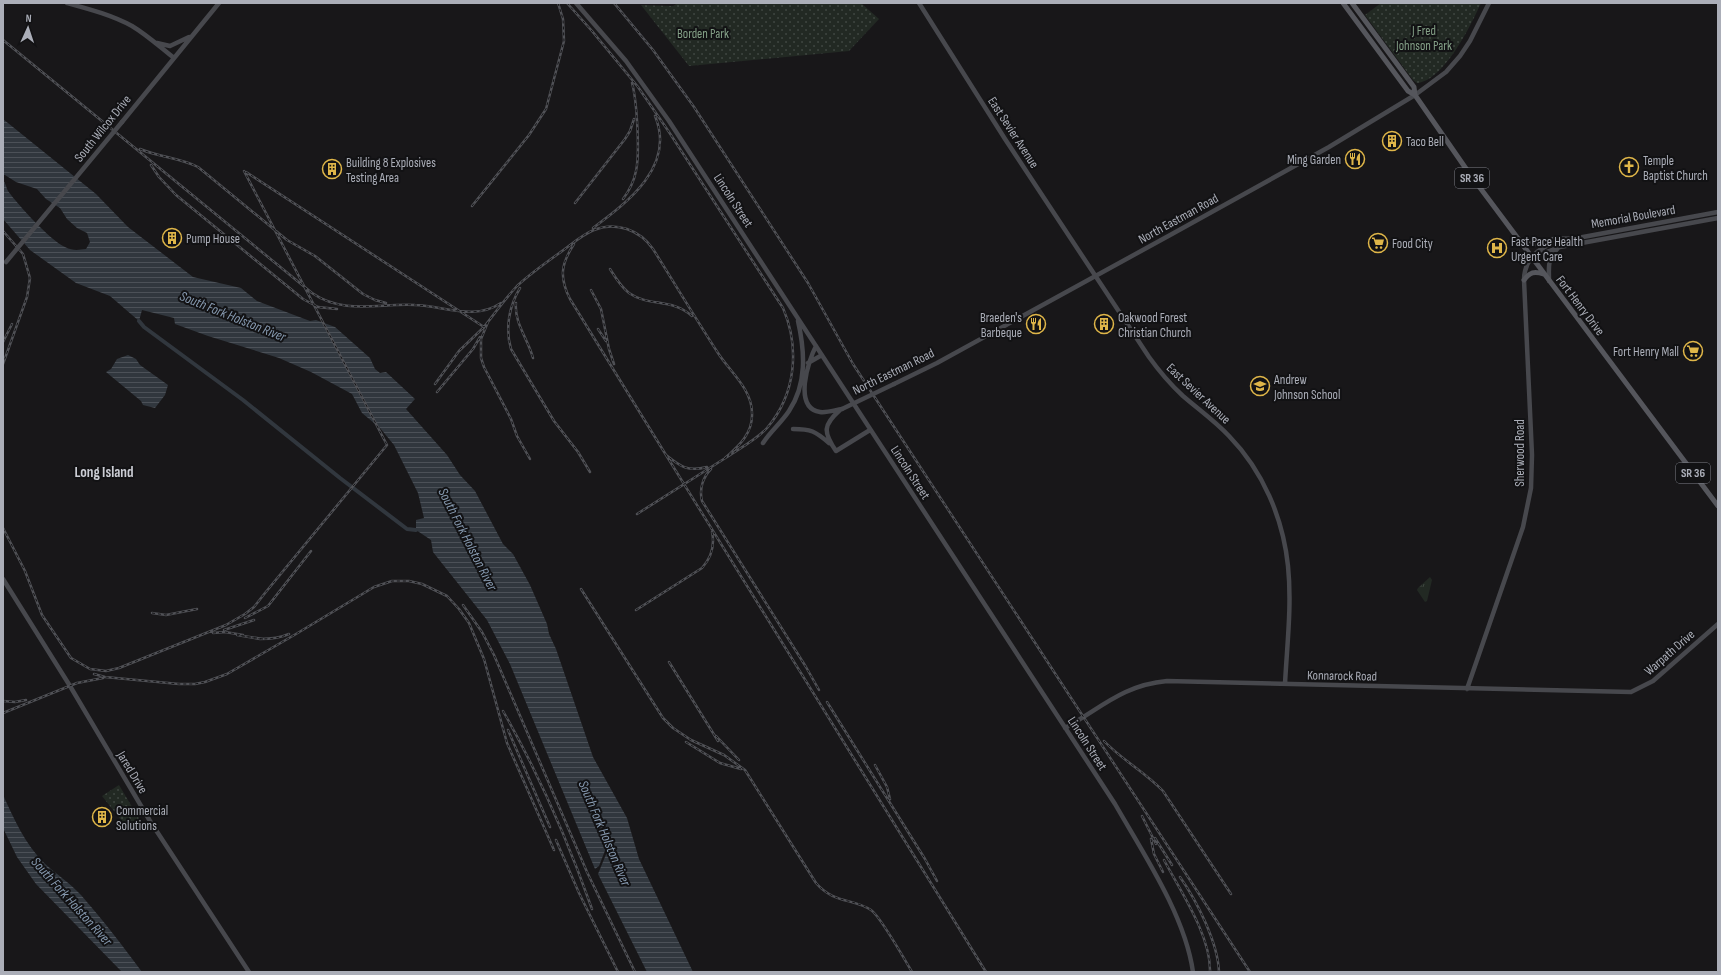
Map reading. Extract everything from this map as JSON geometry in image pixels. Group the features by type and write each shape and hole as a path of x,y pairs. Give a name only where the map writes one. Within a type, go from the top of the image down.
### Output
{"main road":[{"path":"67,3 89,8 117,19 136,29 174,58"},
{"name":"South Wilcox Drive","path":"5,264 219,3"},
{"name":"Lincoln Street","path":"576,3 626,61 655,100 1114,804 1159,882 1179,925 1186,944 1193,972"},
{"name":"East Sevier Avenue","path":"919,3 1005,139 1095,276 1160,371 1183,395 1229,436 1247,457 1267,491 1279,522 1288,565 1289,587 1286,684"},
{"name":"Fort Henry Drive","path":"1343,3 1408,91 1415,95"},
{"name":"Fort Henry Drive","path":"1352,3 1413,86 1415,95 1468,173 1718,506"},
{"name":"North Eastman Road","path":"842,409 943,359 1095,276 1328,147 1415,95 1446,72 1460,56 1470,42 1488,3"},
{"path":"154,42 170,46 192,36"},
{"name":"Memorial Boulevard","path":"1532,258 1539,250 1549,244 1569,239 1718,212"},
{"path":"1680,218 1682,225"},
{"name":"Memorial Boulevard","path":"1532,258 1560,246 1718,218"},
{"path":"1520,242 1539,244 1554,239 1569,239"},
{"path":"1549,281 1549,261 1551,256 1560,246"},
{"name":"Sherwood Road","path":"1467,689 1523,527 1531,488 1532,455 1524,271 1532,258"},
{"path":"1524,280 1533,272 1544,274"},
{"path":"763,443 794,403 801,380 804,365 804,350 797,318"},
{"path":"816,346 808,363 804,390 807,404 813,410 821,412 842,409"},
{"path":"808,363 822,355"},
{"path":"842,409 832,417 827,425 826,433 836,451 870,430"},
{"path":"793,429 808,429 817,432 833,446"},
{"name":"Jared Drive","path":"3,579 71,687 150,821 249,972"},
{"name":"Warpath Drive","path":"1631,692 1653,681 1718,624"},
{"name":"Konnarock Road","path":"1065,728 1125,692 1151,683 1167,681 1631,692"}],"green space":[{"name":"Borden Park","path":"678,3 861,3 879,19 849,51 689,66 641,5 673,6"},
{"name":"J Fred Johnson Park","path":"1381,3 1481,3 1471,24 1446,63 1437,73 1427,80 1417,83 1413,80 1365,15"},
{"path":"1430,577 1432,580 1427,601 1425,602 1417,590"},
{"path":"119,785 141,822 129,830 102,796"}],"water":[{"name":"South Fork Holston River","path":"3,119 96,194 128,227 193,277 241,288 257,301 310,321 316,320 335,327 370,358 375,369 380,373 386,372 415,399 406,409 447,455 460,475 475,491 503,544 513,554 530,585 547,624 549,634 556,649 593,757 627,818 639,859 693,972 647,972 598,874 609,847 606,848 599,866 595,869 510,664 487,620 433,552 431,540 416,530 416,520 424,518 418,493 394,445 380,428 362,413 352,394 311,372 279,358 175,324 174,318 142,310 139,321 110,296 76,283 30,250 3,219 3,180 8,191 19,205 43,230 59,243 73,250 78,250 86,249 90,242 87,233 77,228 67,219 60,208 46,199 37,189 16,182 3,175"},
{"path":"128,355 136,359 140,365 168,385 165,395 155,408 143,405 141,401 106,372 111,369 117,359"},
{"name":"South Fork Holston River","path":"3,795 20,831 37,856 81,895 142,972 122,972 36,884 17,857 3,828"}],"waterway":[{"path":"139,321 144,327 243,400 340,478 407,529 416,530"}],"railway":[{"path":"472,206 529,135 546,109 564,41 563,19 558,3"},
{"path":"567,3 638,87 669,132 783,308 792,339 793,355 789,386 777,415 767,428 748,444 637,514"},
{"path":"614,3 653,50 694,107 808,283 853,364 1250,972"},
{"path":"3,40 312,293 324,300 349,306 415,305 470,312 491,308 501,303"},
{"path":"623,199 633,182 638,152 635,102 632,83"},
{"path":"593,228 607,218 634,194 654,167 659,151 660,134 655,116"},
{"path":"575,203 625,139 630,131 634,119"},
{"path":"140,149 198,167 287,240 315,256 363,294 375,300 386,303"},
{"path":"151,165 159,177 176,195 303,299 318,307 337,309"},
{"path":"3,528 25,571 42,615 71,658 90,669 106,671 119,668 226,625 254,607 387,445 244,171"},
{"path":"246,172 484,327 517,286 537,269 585,235 602,227 611,226 634,232 648,242 653,249 718,353 740,381 748,396 752,413 752,420 748,433 740,444 725,458"},
{"path":"3,231 23,254 30,278 27,297 3,364"},
{"path":"574,244 566,258 563,271 564,284 570,299 666,455 676,463 690,469 707,467"},
{"path":"610,269 616,279 629,293 644,300 677,307 692,316"},
{"path":"520,288 513,302 509,318 508,334 511,349 554,421 578,452 590,472"},
{"path":"591,290 601,309 609,349 614,364"},
{"path":"516,303 519,324 533,358"},
{"path":"488,322 481,339 481,358 484,367 511,419 517,436 530,459"},
{"path":"3,342 12,324"},
{"path":"435,384 459,351 483,328"},
{"path":"598,329 606,341"},
{"path":"437,392 473,349 480,337"},
{"path":"666,455 986,972"},
{"path":"711,469 702,484 702,501 819,690"},
{"path":"636,610 702,568 712,552 712,532"},
{"path":"245,618 268,606 311,551"},
{"path":"94,674 105,677 179,684 195,684 205,682 227,674 374,587 392,581 409,581 422,584 447,596 469,623 484,659 507,743 554,850"},
{"path":"581,589 663,718 673,728 691,740 724,755 745,770 816,883 823,890 837,898 864,906 871,910 886,929 912,972"},
{"path":"463,605 482,632 494,655 587,872 635,972"},
{"path":"152,613 166,615 197,609"},
{"path":"224,630 254,620"},
{"path":"213,633 225,632 243,635"},
{"path":"263,639 237,635 264,639 289,634"},
{"path":"669,662 718,741"},
{"path":"3,713 77,683 103,678"},
{"path":"3,701 15,702 26,700"},
{"path":"827,702 925,859 937,881"},
{"path":"503,711 541,783 573,858 592,909"},
{"path":"508,730 550,827"},
{"path":"716,736 739,760"},
{"path":"1104,741 1163,791 1231,894"},
{"path":"686,742 720,763 741,769"},
{"path":"875,765 887,787 890,799"},
{"path":"1142,816 1156,844"},
{"path":"1155,838 1172,865"},
{"path":"1151,839 1154,854 1163,872"},
{"path":"556,840 579,893 618,972"},
{"path":"1164,860 1194,914 1206,944 1210,972"},
{"path":"1180,877 1206,923 1215,948 1219,972"}],"place":[{"name":"Taco Bell","path":"1392,141"},
{"name":"Ming Garden","path":"1355,159"},
{"name":"Temple Baptist Church","path":"1629,167"},
{"name":"Building 8 Explosives Testing Area","path":"332,169"},
{"name":"Pump House","path":"172,238"},
{"name":"Food City","path":"1378,243"},
{"name":"Fast Pace Health Urgent Care","path":"1497,248"},
{"name":"Braeden's Barbeque","path":"1036,324"},
{"name":"Oakwood Forest Christian Church","path":"1104,324"},
{"name":"Fort Henry Mall","path":"1693,351"},
{"name":"Andrew Johnson School","path":"1260,386"},
{"name":"Commercial Solutions","path":"102,817"}],"district":[{"name":"Long Island","path":"104,472"}]}
